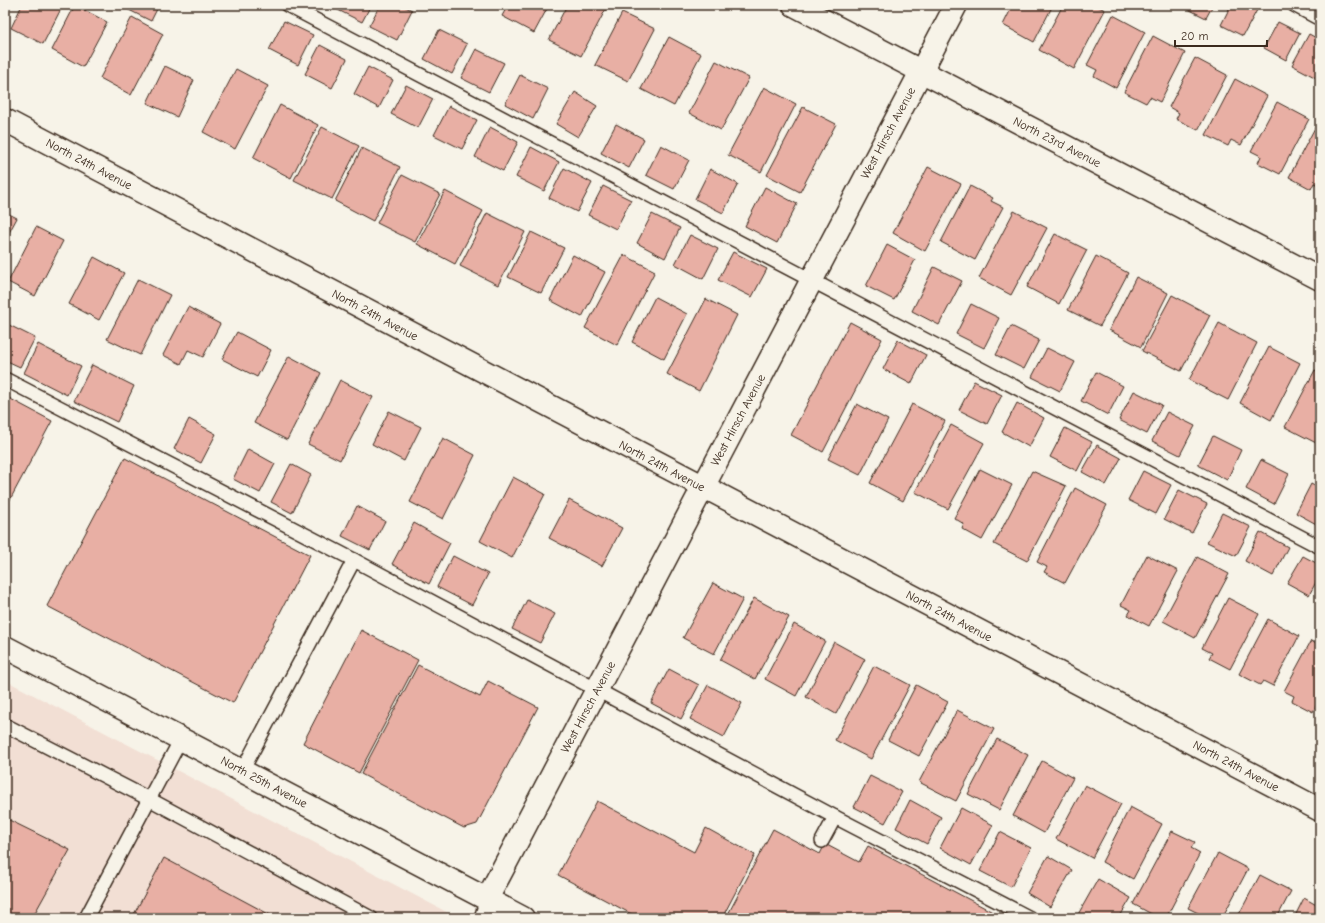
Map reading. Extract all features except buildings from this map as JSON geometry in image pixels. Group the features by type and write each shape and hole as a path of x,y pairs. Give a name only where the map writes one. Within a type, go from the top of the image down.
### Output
{"street":[{"name":"North 23rd Avenue","path":"794,5 1320,279"},
{"name":"West Hirsch Avenue","path":"484,909 596,691 956,5"},
{"name":"North 24th Avenue","path":"5,120 1320,810"},
{"name":"North 25th Avenue","path":"5,647 242,771 484,909 523,918"}],"lane":[{"path":"287,5 1320,547"},
{"path":"1294,5 1320,19"},
{"path":"5,379 354,560 596,691 1030,918"},
{"path":"242,771 354,560"},
{"path":"5,725 149,799 371,918"},
{"path":"86,918 181,739"},
{"path":"822,840 835,817"}],"shaded area":[{"path":"5,680 458,918 5,918"}]}
